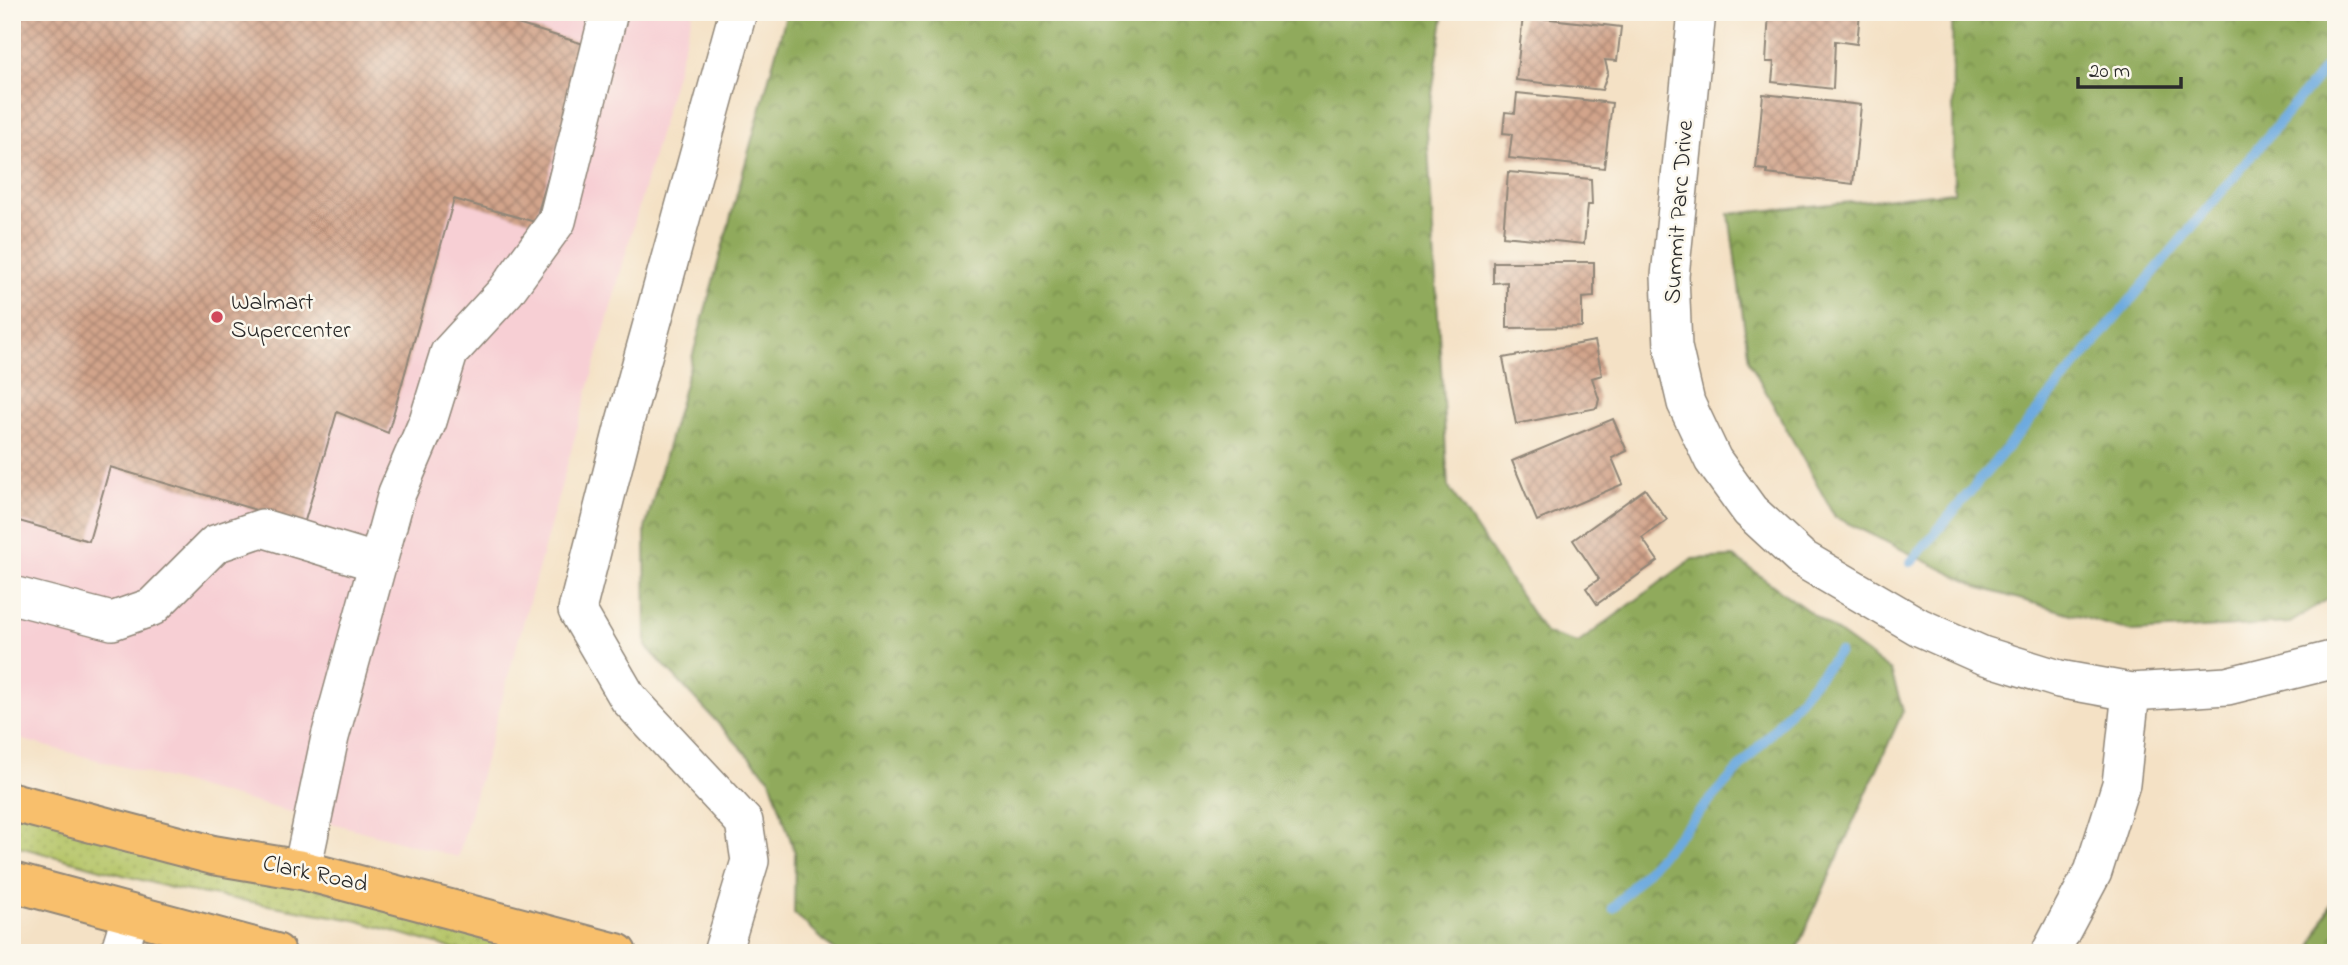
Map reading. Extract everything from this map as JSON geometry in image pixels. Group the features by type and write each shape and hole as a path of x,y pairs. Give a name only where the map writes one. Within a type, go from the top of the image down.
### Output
{"main road":[{"name":"Clark Road","path":"12,802 213,855 302,870 617,953"},
{"path":"12,881 276,953"}],"street":[{"path":"302,870 330,737 397,493 428,421 449,353 506,291 557,221 609,12"},
{"path":"722,953 750,861 744,822 628,698 577,610 623,429 738,12"},
{"name":"Summit Parc Drive","path":"1698,12 1670,276 1673,347 1686,402 1713,460 1750,512 1801,558 1919,627 1982,655 2059,679 2131,692 2227,686 2336,659"},
{"path":"12,595 112,621 152,607 215,544 262,528 378,563"},
{"path":"2050,953 2093,872 2117,797 2121,784 2131,692"},
{"path":"119,953 131,914"}],"shaded area":[{"path":"12,12 693,12 458,857 12,737"}],"green space":[{"path":"787,12 1444,12 1427,129 1448,486 1545,633 1578,643 1692,559 1734,557 1891,671 1903,711 1795,953 837,953 794,913 795,853 770,779 646,646 645,529"},
{"path":"1952,12 2336,12 2336,594 2290,623 2133,632 1981,588 1835,517 1749,361 1729,214 1954,192"},
{"path":"12,805 436,921 536,953 467,953 355,920 171,888 12,845"},
{"path":"2336,893 2336,953 2308,953"}],"building":[{"name":"Walmart Supercenter","path":"12,12 506,12 504,20 587,45 535,222 454,199 388,433 337,412 304,524 110,467 89,541 12,519"},
{"path":"1769,12 1860,12 1857,44 1835,41 1833,89 1772,82 1774,62 1766,62"},
{"path":"1523,16 1621,27 1617,61 1605,60 1608,72 1602,90 1516,80"},
{"path":"1517,93 1612,103 1604,168 1509,158 1512,134 1503,133 1505,112 1515,113"},
{"path":"1763,94 1861,105 1853,184 1767,174 1767,170 1756,169"},
{"path":"1508,172 1591,179 1592,205 1588,205 1584,244 1503,236"},
{"path":"1493,262 1594,262 1594,297 1582,298 1582,327 1507,328 1507,282 1493,283"},
{"path":"1595,341 1602,375 1592,378 1599,399 1597,408 1516,424 1503,358"},
{"path":"1613,419 1627,451 1612,458 1623,484 1537,521 1512,461"},
{"path":"1645,489 1667,520 1642,538 1658,561 1597,604 1586,588 1599,579 1573,540"}],"waterway":[{"path":"1911,562 2336,55"},
{"path":"1613,908 1771,733 1839,652"}],"place":[{"name":"Walmart Supercenter","path":"217,317"}]}
